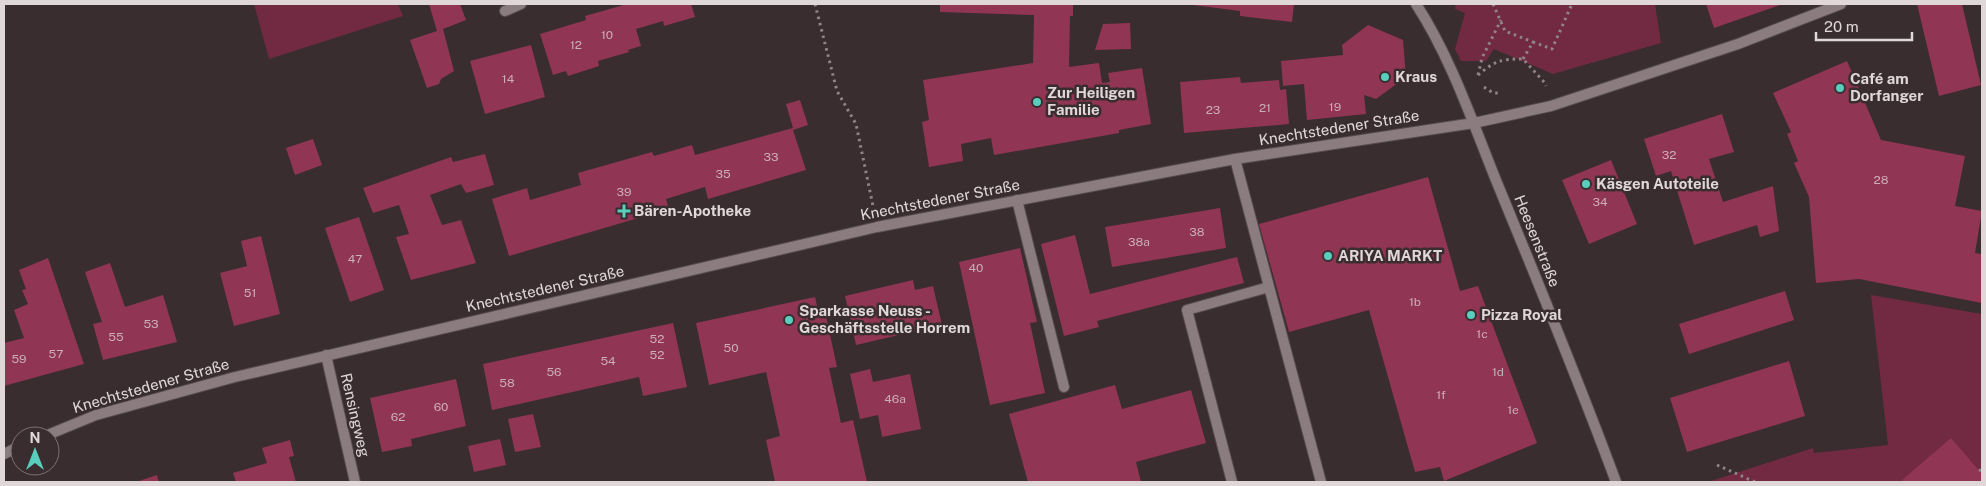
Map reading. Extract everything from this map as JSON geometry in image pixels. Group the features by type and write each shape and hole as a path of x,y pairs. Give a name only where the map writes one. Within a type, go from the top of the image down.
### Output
{"street":[{"path":"505,11 521,4"},
{"name":"Heesenstraße","path":"1416,4 1448,62 1474,123 1589,409 1616,482"},
{"name":"Knechtstedener Straße","path":"60,430 96,415 235,377 877,227 1235,159 1474,123 1551,106 1738,44 1841,4"},
{"path":"1235,159 1321,482"},
{"path":"1017,200 1064,387"},
{"path":"1232,482 1187,310 1269,287"},
{"name":"Rensingweg","path":"326,355 355,482"}],"path":[{"path":"815,4 837,91 856,124 877,227"},
{"path":"1493,4 1505,30 1552,49 1572,4"},
{"path":"1501,20 1482,58 1478,76 1483,86 1493,94 1501,93"},
{"path":"1523,59 1533,42"},
{"path":"1478,76 1493,62 1504,59 1523,59 1545,83 1551,106"},
{"path":"1536,85 1545,83"},
{"path":"1717,465 1755,482"}],"shaded area":[{"path":"254,4 398,4 403,16 269,59"},
{"path":"1456,4 1655,4 1661,43 1553,74 1494,49 1486,61 1461,61 1455,49 1465,13 1455,9"},
{"path":"1871,295 1982,314 1982,482 1708,482 1813,448 1814,453 1888,445"}],"building":[{"path":"429,4 460,4 466,20 443,29 454,71 441,79 439,84 427,88 410,40 437,31"},
{"path":"627,4 691,4 695,17 664,26 663,21 636,29 641,46 628,50 629,52 598,61 599,66 568,76 566,71 553,75 540,34 586,20 585,16"},
{"name":"Zur Heiligen Familie","path":"940,4 1073,4 1073,16 1070,16 1069,67 1099,63 1102,83 1110,82 1108,73 1142,68 1151,124 1119,130 1119,133 994,155 991,138 961,144 963,161 929,167 922,122 929,120 923,80 1033,63 1034,15 940,12"},
{"path":"1185,4 1294,4 1292,22 1240,16 1240,11"},
{"path":"1706,4 1783,4 1714,28"},
{"path":"1917,4 1962,4 1981,85 1939,96"},
{"path":"1130,23 1131,49 1095,50 1103,24"},
{"path":"1368,25 1403,40 1406,77 1376,99 1364,95 1366,114 1307,120 1304,84 1283,86 1281,61 1343,55 1342,45"},
{"path":"531,45 545,97 485,114 470,61"},
{"path":"1847,61 1881,140 1965,156 1955,206 1982,211 1975,253 1982,254 1982,303 1859,279 1816,283 1809,197 1794,163 1798,161 1787,134 1791,132 1773,93"},
{"path":"1240,77 1241,83 1279,80 1280,90 1286,89 1289,124 1184,133 1180,82"},
{"path":"800,100 808,125 793,130 806,170 708,199 705,187 666,199 669,209 509,256 492,199 527,188 530,200 581,185 578,173 652,152 654,156 692,145 695,155 793,128 786,104"},
{"path":"1722,114 1734,152 1709,159 1723,202 1773,186 1779,231 1760,237 1757,225 1694,245 1671,171 1656,176 1644,139"},
{"path":"313,139 322,165 295,175 286,148"},
{"path":"485,154 494,185 466,193 461,184 430,195 442,225 461,220 476,263 411,280 396,237 409,234 399,205 373,213 363,188 451,157 453,162"},
{"path":"1611,160 1637,224 1589,244 1562,180"},
{"path":"1428,177 1460,291 1478,286 1537,443 1444,481 1440,467 1415,472 1369,310 1289,332 1259,224"},
{"path":"1220,208 1226,248 1112,267 1105,227"},
{"path":"359,217 384,290 350,302 325,228"},
{"path":"1075,235 1090,294 1237,257 1244,283 1097,321 1099,327 1064,336 1041,244"},
{"path":"261,236 280,314 234,326 220,273 247,266 241,241"},
{"path":"1020,248 1037,322 1030,323 1045,393 990,405 959,262"},
{"path":"48,258 84,364 4,386 4,343 24,338 14,310 28,304 22,290 26,289 19,270"},
{"path":"110,263 125,307 163,295 177,342 103,360 93,324 102,322 85,272"},
{"path":"913,280 915,290 933,286 942,325 856,345 845,296"},
{"path":"1785,291 1794,320 1689,354 1679,324"},
{"path":"815,297 820,318 826,316 837,367 829,368 841,423 853,420 867,482 775,482 766,440 780,436 766,372 709,385 696,323"},
{"path":"673,323 687,387 643,396 639,377 492,410 483,364"},
{"path":"1789,361 1805,416 1687,452 1670,398"},
{"path":"870,369 873,382 910,374 921,429 882,437 878,415 860,419 850,374"},
{"path":"456,379 466,426 411,439 412,446 382,452 370,398"},
{"path":"1115,385 1122,409 1191,390 1206,443 1136,462 1141,482 1028,482 1009,414"},
{"path":"533,414 541,447 515,452 508,419"},
{"path":"1951,438 1982,474 1982,482 1904,482 1902,480"},
{"path":"500,439 506,465 474,472 468,446"},
{"path":"290,440 294,456 289,457 296,482 236,482 233,473 267,463 262,448"},
{"path":"157,475 159,482 136,482"}],"place":[{"name":"Kraus","path":"1385,77"},
{"name":"Café am Dorfanger","path":"1840,88"},
{"name":"Zur Heiligen Familie","path":"1037,102"},
{"name":"Käsgen Autoteile","path":"1586,184"},
{"name":"Bären-Apotheke","path":"624,211"},
{"name":"ARIYA MARKT","path":"1328,256"},
{"name":"Pizza Royal","path":"1471,315"},
{"name":"Sparkasse Neuss - Geschäftsstelle Horrem","path":"789,320"}]}
